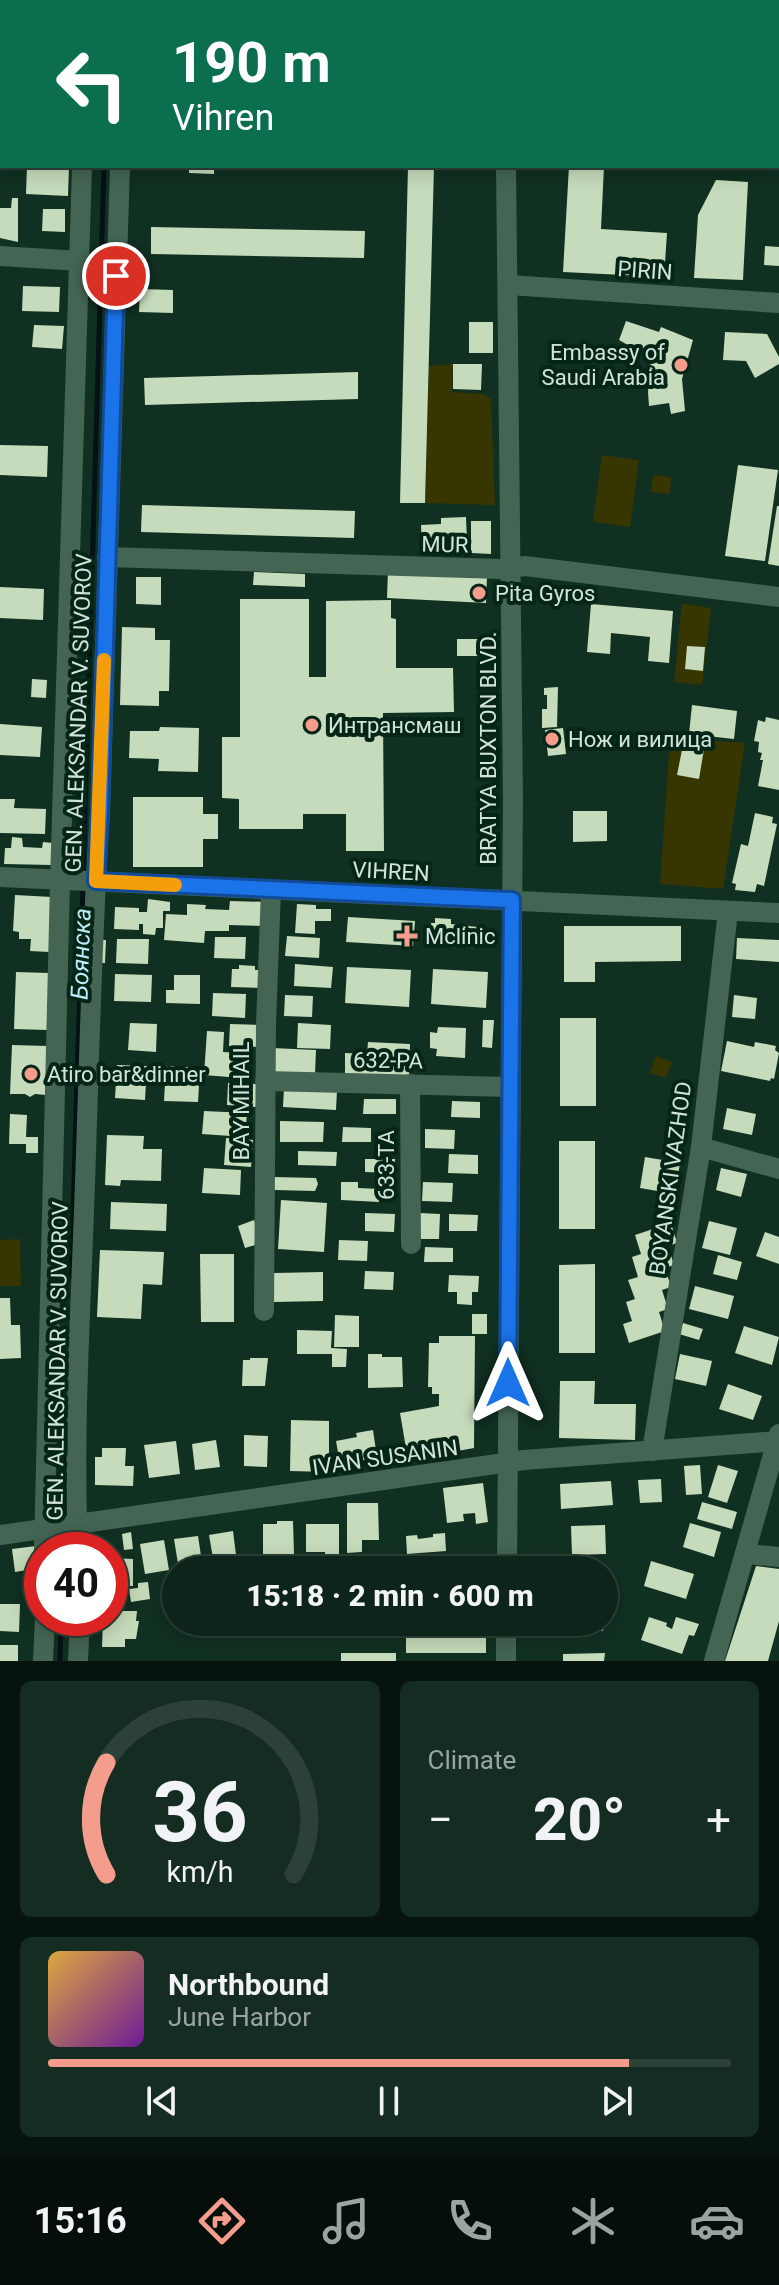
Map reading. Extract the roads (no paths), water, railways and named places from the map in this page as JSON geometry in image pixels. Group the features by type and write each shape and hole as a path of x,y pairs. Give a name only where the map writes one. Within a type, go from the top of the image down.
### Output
{"street":[{"name":"GEN. ALEKSANDAR V. SUVOROV","path":"44,1532 82,168"},
{"name":"GEN. ALEKSANDAR V. SUVOROV","path":"77,1532 78,1419 120,168"},
{"name":"BRATYA BUXTON BLVD.","path":"506,168 512,900 507,1556"},
{"path":"0,256 80,261"},
{"name":"PIRIN","path":"509,285 779,303"},
{"name":"MUR","path":"107,557 525,566 779,597"},
{"name":"VIHREN","path":"0,877 779,913"},
{"name":"BAY MIHAIL","path":"264,1311 265,1081 271,890"},
{"name":"BOYANSKI VAZHOD","path":"652,1451 701,1147 728,911"},
{"name":"632-РА","path":"265,1081 510,1087"},
{"name":"633-ТА","path":"410,1084 411,1244"},
{"path":"701,1147 779,1169"},
{"path":"714,1661 778,1439"},
{"name":"IVAN SUSANIN","path":"0,1535 507,1463 778,1439"},
{"path":"747,1554 779,1557"},
{"path":"43,1661 44,1636"},
{"path":"78,1661 79,1636"},
{"path":"506,1636 506,1661"}],"waterway":[{"name":"Боянска","path":"83,877 104,168"},
{"name":"Боянска","path":"71,1277 83,887"},
{"name":"Боянска","path":"64,1521 67,1443"},
{"name":"Боянска","path":"60,1661 61,1636"}],"place":[{"name":"Embassy of Saudi Arabia","path":"681,365"},
{"name":"Pita Gyros","path":"479,593"},
{"name":"Интрансмаш","path":"312,725"},
{"name":"Нож и вилица","path":"552,739"},
{"name":"Mclinic","path":"407,936"},
{"name":"Atiro bar&dinner","path":"31,1074"}]}
